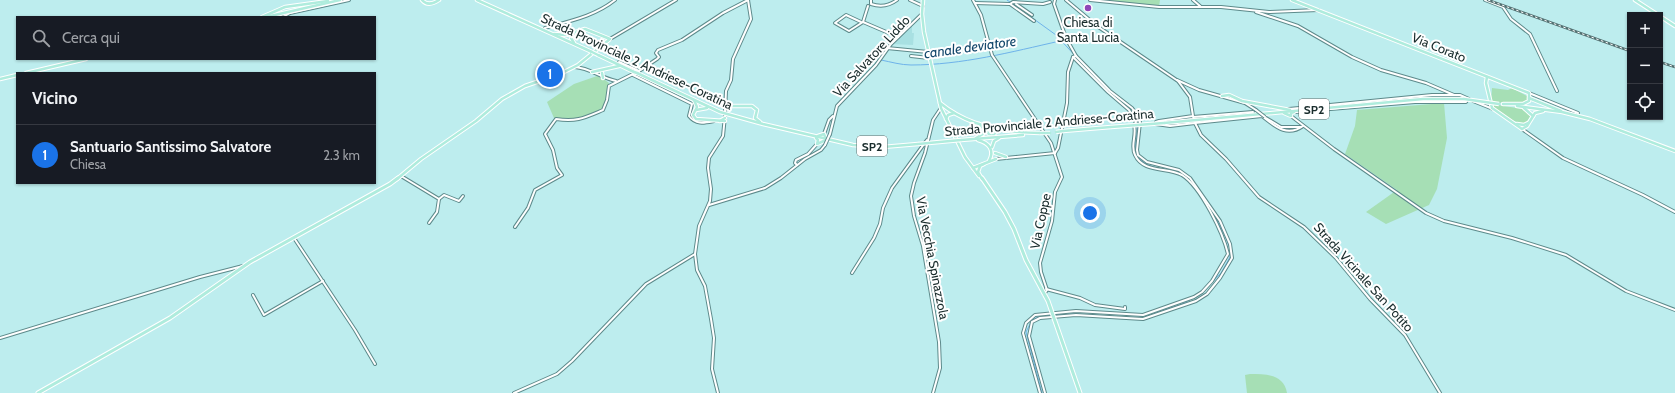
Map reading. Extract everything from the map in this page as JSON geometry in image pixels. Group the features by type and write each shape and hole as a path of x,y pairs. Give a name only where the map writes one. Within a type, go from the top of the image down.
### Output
{"main road":[{"path":"264,16 285,7 331,0"},
{"path":"270,16 340,0"},
{"path":"422,0 424,3 428,4 439,0"},
{"name":"Strada Provinciale 2 Andriese-Coratina","path":"477,0 543,28 711,108 763,124 826,139 865,146 894,146 1040,134 1427,99 1466,100 1578,114 1675,151"},
{"path":"923,0 922,14 929,58 942,112 966,159 985,183"},
{"name":"Via Corato","path":"1292,0 1477,73 1486,78"},
{"path":"1635,0 1675,26"},
{"path":"285,7 282,11 299,9"},
{"path":"38,393 170,318 245,266 385,186 476,121 512,93 525,86 581,65 610,39 586,29 575,31 564,36 554,34"},
{"path":"575,31 571,38 576,44"},
{"path":"603,78 602,71 608,63 605,58"},
{"path":"30,72 82,60"},
{"path":"592,72 602,71 614,66 623,67"},
{"path":"0,79 16,75"},
{"path":"1501,104 1523,104 1528,102 1529,93 1486,78 1492,107 1522,129 1535,113 1540,111 1556,111"},
{"path":"1222,96 1297,111"},
{"path":"1529,98 1578,114"},
{"path":"694,100 697,104 694,115 696,120 724,120"},
{"path":"939,102 949,110 978,123 1014,133 1040,134"},
{"path":"1508,105 1527,109 1533,116"},
{"path":"728,107 752,106 757,110 756,120 763,124"},
{"path":"1271,107 1276,110 1272,113"},
{"path":"696,110 711,108"},
{"path":"942,112 949,110"},
{"path":"1280,112 1291,116 1291,113 1297,111"},
{"path":"942,112 955,113"},
{"path":"946,119 948,115 955,113"},
{"path":"741,118 749,118 756,115"},
{"path":"1512,122 1526,124"},
{"path":"978,123 987,133 992,134 996,132 994,128"},
{"path":"972,139 983,134 984,129"},
{"path":"824,134 826,139 818,144 818,140 814,136 824,134"},
{"path":"989,161 993,151 994,141 998,138 1008,136"},
{"path":"972,139 986,142 993,151 996,159 972,168"},
{"path":"993,151 1006,158"},
{"path":"966,159 973,164 981,165"},
{"path":"981,165 978,172 1005,212 1014,229 1026,260 1054,315 1080,393"}],"street":[{"path":"285,16 290,13 349,0"},
{"path":"543,28 586,15 608,5 615,0"},
{"path":"610,39 676,0"},
{"path":"603,78 611,82 618,81 636,73 658,58 656,53 658,50 682,40 719,15 748,0 751,19 733,59 732,78 726,89 728,107"},
{"path":"872,0 871,4 882,6 891,4 897,0"},
{"path":"910,0 922,6"},
{"name":"Via Coppe","path":"973,0 981,15 989,48 993,56 1037,121 1054,153 1062,177 1056,192 1052,221 1040,263 1046,289"},
{"path":"1040,393 1023,333 1027,321 1035,315 1076,315 1142,319 1196,301 1207,294 1229,265 1232,258 1232,250 1220,221 1197,187 1185,173 1143,163 1135,156 1133,150 1134,125 1136,122 1134,118 1129,110 1118,102 1075,57 1061,26 1054,4 1055,0"},
{"path":"1066,0 1097,26 1115,37 1143,59 1175,79 1200,90 1222,96"},
{"path":"1090,0 1149,7 1221,7 1251,11 1283,12 1318,10"},
{"path":"1193,0 1200,7"},
{"path":"1485,0 1503,7 1511,19 1530,34 1557,91"},
{"path":"975,3 1043,4 1050,2"},
{"path":"1014,3 1032,15"},
{"path":"1010,4 1034,21"},
{"path":"868,6 862,22 849,31 835,23 846,15 862,22 898,37"},
{"path":"1251,11 1298,26 1352,56 1381,70 1426,83 1466,100 1483,106 1492,107"},
{"name":"Via Salvatore Liddo","path":"797,166 806,158 819,152 825,144 833,127 834,111 839,104 876,65 887,48 922,14"},
{"path":"887,48 928,52"},
{"path":"911,56 929,58"},
{"path":"996,159 1054,153 1058,148 1067,103 1068,72 1075,57"},
{"path":"619,62 692,104 689,116 693,121 702,123 714,121"},
{"path":"581,65 592,72"},
{"path":"1045,393 1029,336 1032,323 1035,320 1076,311 1143,315 1170,306 1194,297 1205,290 1228,254 1216,222 1184,177 1154,166 1144,161 1138,155 1139,120 1134,111 1093,75"},
{"path":"1175,79 1190,97 1193,117"},
{"path":"515,228 528,208 535,190 562,175 557,168 553,150 545,134 556,119 579,120 603,110 611,82"},
{"path":"1529,93 1578,114"},
{"path":"1288,110 1411,97 1454,95"},
{"path":"1228,96 1245,103 1265,117 1282,126 1303,126"},
{"path":"1297,111 1415,102 1466,100"},
{"path":"1483,106 1492,107"},
{"name":"Via Vecchia Spinazzola","path":"933,393 941,369 940,345 923,248 912,209 911,197 915,178 927,146 937,111 941,108"},
{"path":"1253,112 1162,120 1155,123 1159,126 1170,126 1262,116 1270,124 1278,128 1294,130 1303,126"},
{"path":"824,134 829,120 833,116"},
{"path":"1291,116 1334,149 1426,213 1444,221 1512,238 1566,255 1630,293 1675,310"},
{"path":"718,393 712,369 714,338 712,318 706,286 697,270 695,254 699,226 709,205 712,189 708,168 709,158 722,139 724,120"},
{"name":"Strada Vicinale San Potito","path":"1195,123 1201,135 1226,159 1259,197 1304,227 1336,258 1370,299 1405,335 1440,393"},
{"path":"1526,124 1527,129 1532,135"},
{"path":"1522,129 1563,158 1643,195 1675,212"},
{"path":"1134,136 1138,137"},
{"path":"852,273 874,238 880,224 883,208 892,188 928,139"},
{"path":"709,205 722,199 765,188 776,182 797,166 795,163 796,160 808,154 818,144"},
{"path":"922,146 927,146"},
{"path":"400,176 439,199"},
{"path":"1193,188 1197,187"},
{"path":"428,223 437,212 439,199 444,195 459,201 463,196"},
{"path":"1216,222 1220,221"},
{"path":"294,238 355,330 375,364"},
{"path":"514,393 557,374 581,353 646,284 695,254"},
{"path":"1224,262 1229,265"},
{"path":"0,338 245,266"},
{"path":"253,295 264,315 323,281"},
{"path":"1044,294 1046,289 1080,298 1100,307 1125,309 1125,307"},
{"path":"1027,321 1032,323"},
{"path":"1036,380 1041,380"}],"shaded area":[{"path":"910,26 912,26 912,33 914,33 913,45 892,44"}],"green space":[{"path":"1092,0 1160,0 1159,7"},
{"path":"597,76 609,83 606,100 602,109 574,119 554,118 547,102 574,84"},
{"path":"1492,88 1508,90 1512,88 1527,96 1528,101 1517,104 1491,102"},
{"path":"1444,103 1447,138 1437,189 1429,205 1386,224 1366,212 1397,190 1345,154 1355,126 1357,110"},
{"path":"1492,104 1523,109 1531,115 1526,123 1517,122 1497,111"},
{"path":"1245,375 1273,376 1282,382 1287,393 1247,393"}],"waterway":[{"name":"canale deviatore","path":"1013,4 1056,35 1103,86"},
{"name":"canale deviatore","path":"881,60 907,65 949,63 986,57 1060,41"},
{"path":"1122,103 1132,112 1137,122 1136,152 1138,157 1147,165 1152,167 1182,173"},
{"path":"1054,315 1075,314 1137,318 1180,305 1201,294 1221,273 1230,257 1230,249 1226,238 1212,211"},
{"path":"1042,393 1026,332 1032,320 1038,317 1051,315"}],"railway":[{"path":"1488,0 1627,50"},
{"path":"1663,63 1675,67"}],"place":[{"name":"Chiesa di Santa Lucia","path":"1088,8"},
{"name":"Santuario Santissimo Salvatore","path":"550,74"}]}
